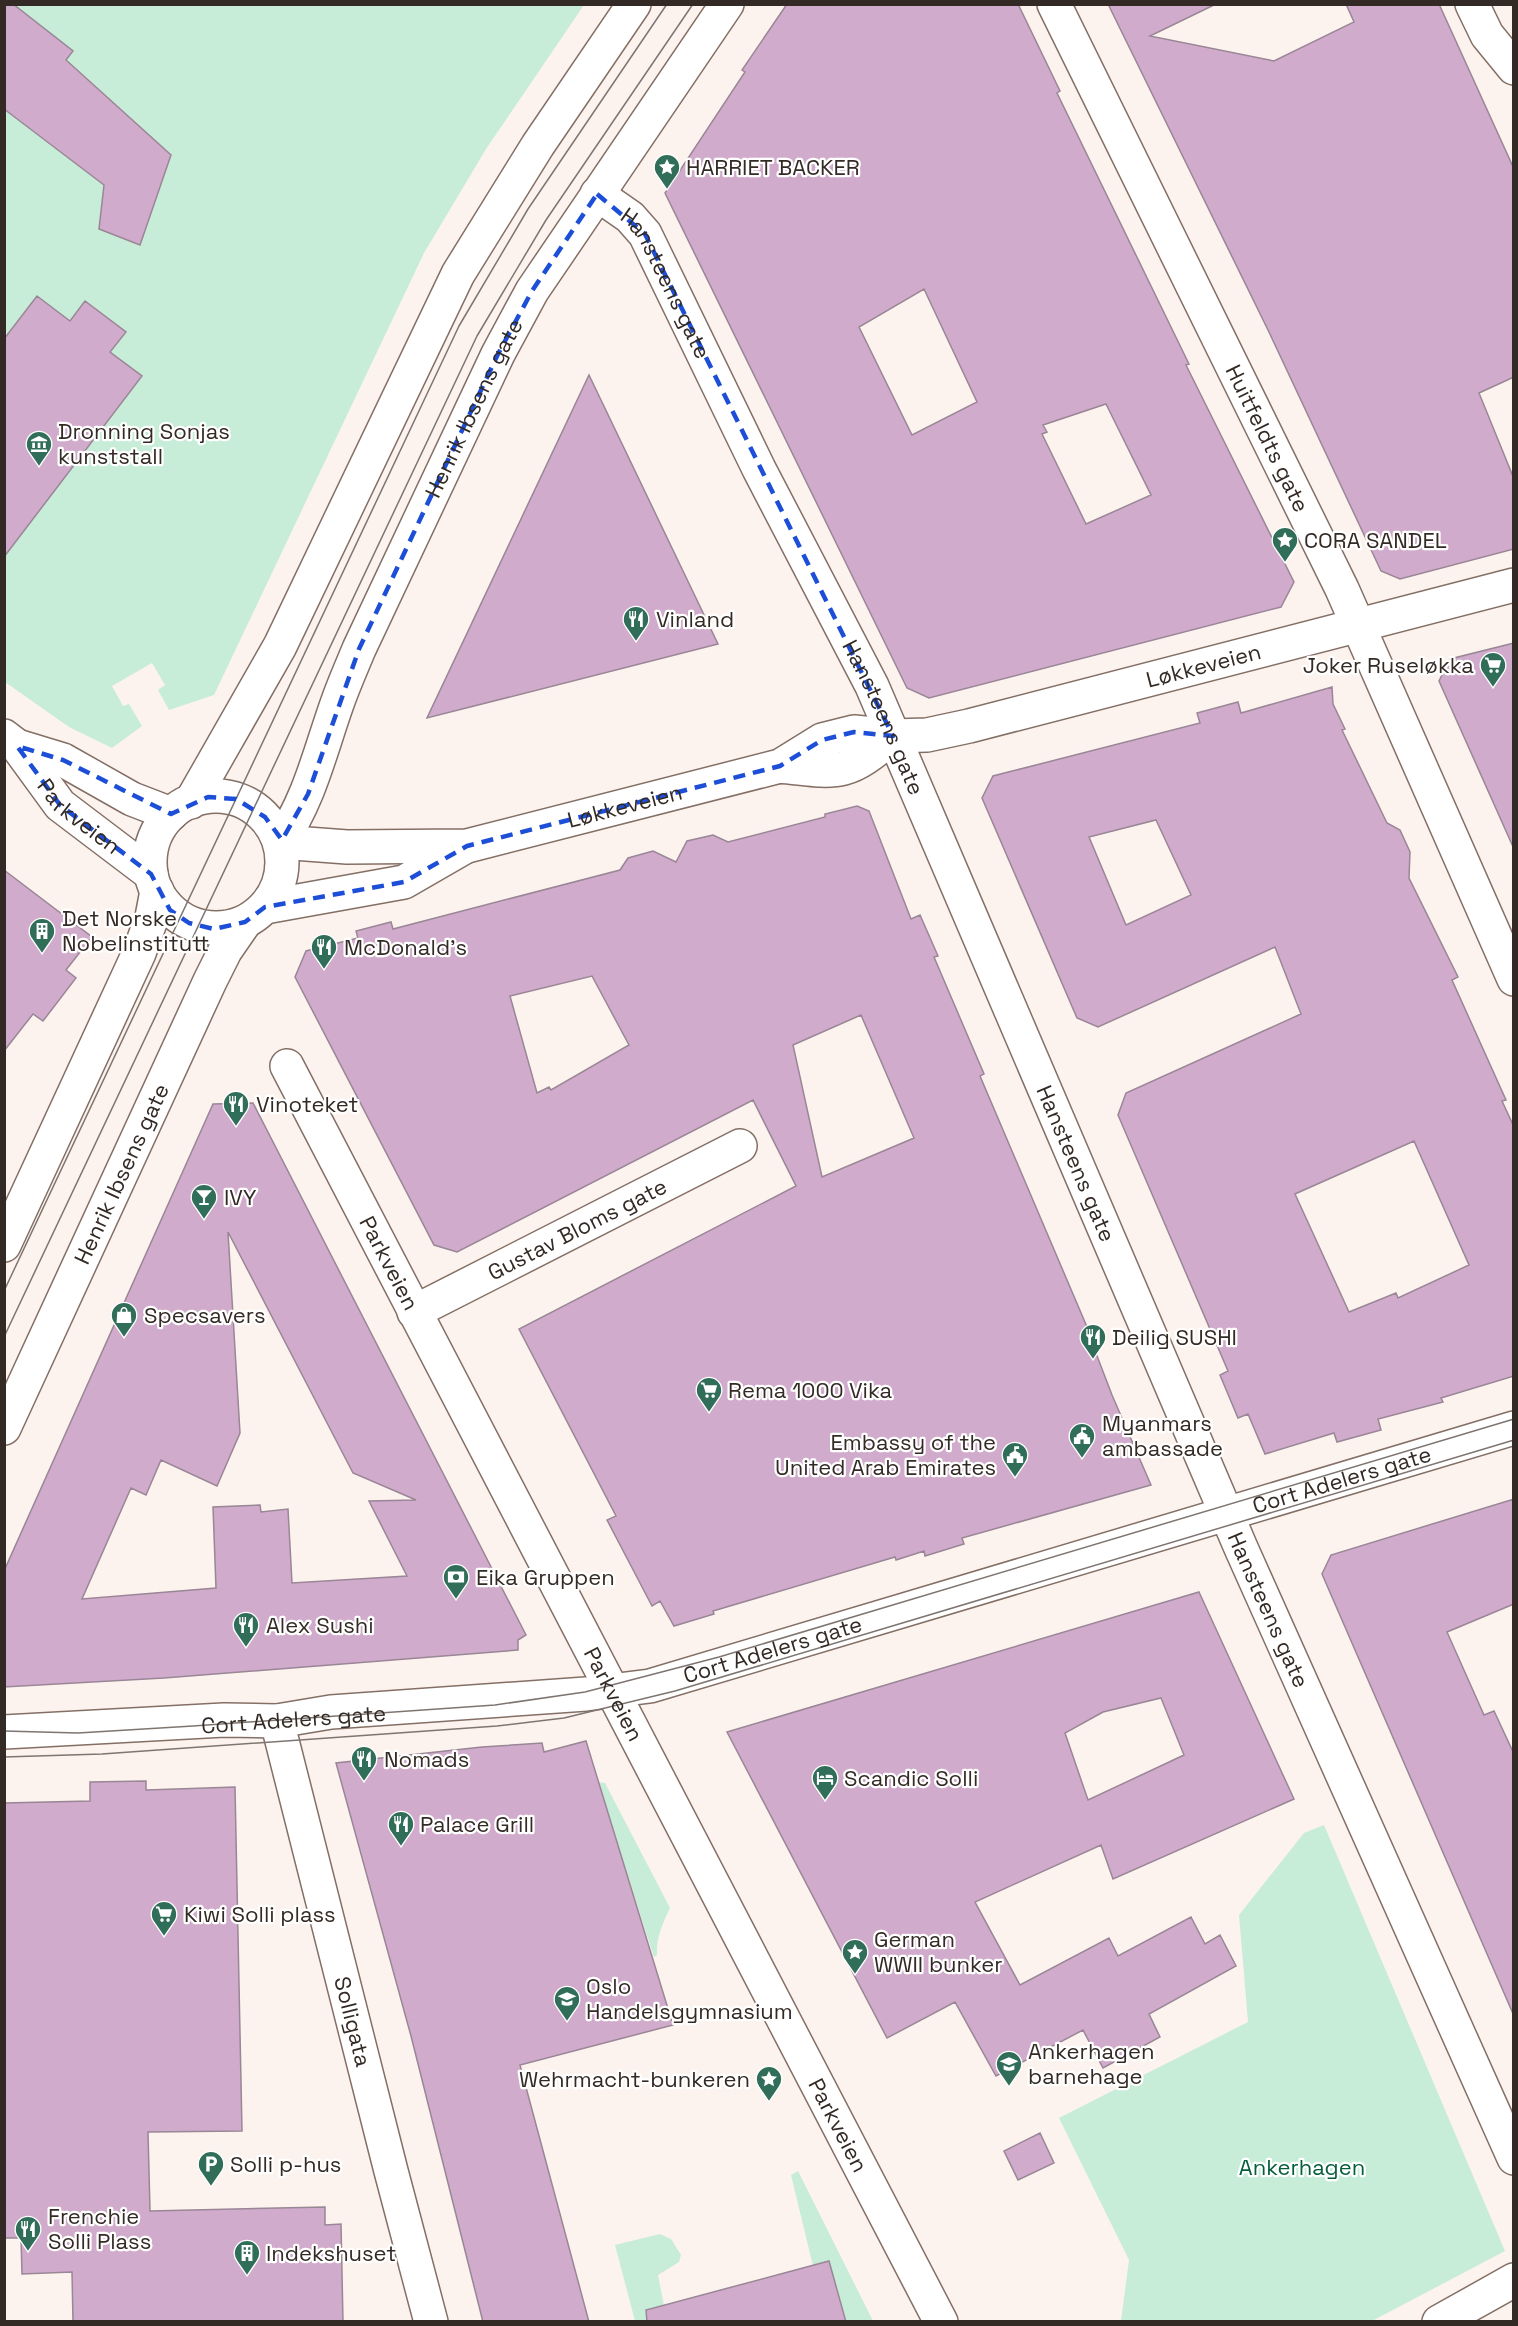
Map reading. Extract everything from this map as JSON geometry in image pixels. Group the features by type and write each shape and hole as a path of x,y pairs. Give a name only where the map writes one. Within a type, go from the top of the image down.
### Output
{"street":[{"path":"4,1245 139,953 152,917 154,883 152,848 162,824 181,808 280,646 458,274 526,163 634,4"},
{"name":"Henrik Ibsens gate","path":"280,842 297,817 308,794 338,701 359,649 498,354 532,291 727,4"},
{"name":"Huitfeldts gate","path":"1054,4 1358,625 1514,979"},
{"path":"1472,4 1504,46"},
{"name":"Hansteens gate","path":"597,194 630,217 649,240 759,469 845,631 893,736 1226,1514 1514,2158"},
{"name":"Løkkeveien","path":"280,842 347,848 468,846 780,766 831,772 862,763 893,736 927,735 969,726 1514,585"},
{"name":"Parkveien","path":"11,741 63,760 132,799 181,808"},
{"name":"Parkveien","path":"11,741 60,806 154,883"},
{"path":"154,883 171,910 198,926 214,929 255,915 279,884 282,863 280,842 265,817 245,802 223,796 181,808"},
{"name":"Løkkeveien","path":"255,915 404,882 468,846"},
{"name":"Henrik Ibsens gate","path":"4,1428 210,981 255,915"},
{"name":"Parkveien","path":"287,1066 940,2322"},
{"name":"Gustav Bloms gate","path":"414,1312 740,1146"},
{"name":"Cort Adelers gate","path":"4,1732 224,1720 278,1721 331,1712 611,1691 663,1683 1514,1428"},
{"name":"Solligata","path":"278,1721 431,2322"},
{"path":"1439,2322 1514,2280"}],"highlighted area":[{"path":"597,194 645,234 893,736 854,732 822,740 780,766 467,846 404,882 265,907 245,922 214,929 189,923 170,910 151,874 60,805 17,746 63,760 171,814 208,797 236,799 265,817 282,840 308,794 359,649 498,354 532,291"}],"green space":[{"path":"5,5 584,5 486,149 424,253 214,695 169,710 158,690 165,685 152,663 112,686 123,706 129,704 142,726 112,748 69,727 5,682"},
{"path":"597,1782 605,1783 670,1908 659,1936 657,1955 654,1957"},
{"name":"Ankerhagen","path":"1324,1825 1505,2251 1372,2321 1121,2321 1129,2260 1059,2118 1248,2022 1239,1915 1304,1833"},
{"path":"798,2171 873,2321 846,2321 829,2261 813,2266 791,2175"},
{"path":"660,2234 671,2239 681,2255 679,2262 658,2275 667,2321 635,2321 615,2245"}],"building":[{"path":"4,4 13,4 73,51 66,60 171,155 140,245 99,229 104,185 4,109"},
{"path":"787,4 1018,4 1060,91 1057,93 1189,364 1186,365 1294,582 1281,607 929,698 907,688 665,193 745,72 742,70","holes":["924,289 977,402 912,435 859,327","1106,404 1151,495 1086,524 1042,434 1047,432 1043,425"]},
{"path":"1108,4 1216,4 1150,36 1274,61 1354,22 1346,4 1439,4 1514,169 1514,377 1479,393 1514,479 1514,549 1400,579 1381,571 1268,330"},
{"name":"Dronning Sonjas kunststall","path":"37,296 70,321 85,301 126,332 110,352 142,376 4,557 4,339"},
{"path":"589,375 718,644 427,718"},
{"path":"1514,643 1514,849 1439,681 1450,659"},
{"path":"1332,687 1333,704 1345,729 1342,730 1387,823 1400,830 1410,852 1409,878 1458,977 1452,980 1506,1100 1502,1101 1514,1127 1514,1376 1441,1398 1443,1402 1378,1419 1381,1430 1337,1442 1334,1433 1265,1454 1248,1414 1238,1418 1220,1375 1228,1371 1118,1115 1126,1093 1301,1014 1275,947 1098,1027 1077,1018 982,798 993,776 1200,723 1197,713 1238,702 1241,713","holes":["1156,820 1191,895 1126,925 1089,837","1414,1141 1469,1265 1398,1298 1396,1293 1349,1312 1295,1194"]},
{"path":"857,806 869,811 911,919 920,915 938,956 934,957 984,1074 980,1076 1096,1348 1094,1348 1112,1395 1151,1485 962,1538 964,1544 925,1556 924,1551 896,1560 895,1557 713,1611 714,1614 674,1626 660,1601 652,1606 607,1520 616,1516 519,1329 796,1186 753,1100 457,1252 434,1245 295,977 306,951 358,938 356,931 391,922 393,929 620,870 628,858 653,851 676,862 687,841 713,835 728,842 825,817 825,814","holes":["592,976 629,1045 551,1090 549,1087 537,1093 510,996","861,1015 914,1138 822,1177 793,1045"]},
{"name":"Det Norske Nobelinstitutt","path":"4,870 92,937 66,970 76,978 43,1021 33,1014 4,1051"},
{"path":"253,1103 526,1635 518,1640 518,1650 164,1678 4,1687 4,1571 213,1104","holes":["228,1232 353,1473 416,1500 369,1501 407,1576 292,1583 288,1509 261,1512 260,1505 213,1507 216,1588 82,1599 131,1488 146,1495 161,1460 217,1486 240,1433"]},
{"path":"1514,1499 1514,1604 1447,1632 1484,1715 1494,1711 1514,1754 1514,2016 1322,1574 1331,1555"},
{"path":"1199,1592 1294,1799 1113,1879 1101,1845 975,1902 1020,1985 1109,1938 1118,1956 1191,1917 1205,1944 1220,1935 1236,1966 1149,2014 1160,2037 1103,2068 1083,2030 996,2076 955,2002 887,2038 727,1732","holes":["1161,1698 1184,1755 1088,1800 1065,1733 1103,1712"]},
{"path":"586,1741 673,2025 520,2065 589,2322 483,2322 411,2036 336,1763 482,1747 542,1743 544,1752"},
{"path":"146,1781 146,1790 235,1787 242,2131 148,2132 150,2211 325,2207 325,2225 341,2224 343,2322 73,2322 72,2272 22,2274 21,2238 4,2238 4,1803 90,1801 90,1782"},
{"path":"1040,2133 1054,2163 1018,2180 1004,2151"},
{"path":"829,2261 846,2322 647,2322 646,2310"}],"tram line":[{"path":"4,1291 459,326 528,209 667,4"},
{"path":"4,1337 477,336 546,220 693,4"},
{"path":"4,1731 78,1733 193,1726 495,1705 585,1692 719,1657 1514,1419"},
{"path":"4,1757 102,1754 497,1726 564,1718 675,1691 1514,1440"}],"place":[{"name":"HARRIET BACKER","path":"667,190"},
{"name":"Dronning Sonjas kunststall","path":"39,467"},
{"name":"CORA SANDEL","path":"1285,563"},
{"name":"Vinland","path":"636,642"},
{"name":"Joker Ruseløkka","path":"1493,688"},
{"name":"Det Norske Nobelinstitutt","path":"42,954"},
{"name":"McDonald's","path":"324,970"},
{"name":"Vinoteket","path":"236,1127"},
{"name":"IVY","path":"204,1220"},
{"name":"Specsavers","path":"124,1338"},
{"name":"Deilig SUSHI","path":"1093,1360"},
{"name":"Rema 1000 Vika","path":"709,1413"},
{"name":"Myanmars ambassade","path":"1082,1459"},
{"name":"Embassy of the United Arab Emirates","path":"1015,1478"},
{"name":"Eika Gruppen","path":"456,1600"},
{"name":"Alex Sushi","path":"246,1648"},
{"name":"Nomads","path":"364,1782"},
{"name":"Scandic Solli","path":"825,1801"},
{"name":"Palace Grill","path":"401,1847"},
{"name":"Kiwi Solli plass","path":"164,1937"},
{"name":"German WWII bunker","path":"855,1975"},
{"name":"Oslo Handelsgymnasium","path":"567,2022"},
{"name":"Ankerhagen barnehage","path":"1009,2087"},
{"name":"Wehrmacht-bunkeren","path":"769,2102"},
{"name":"Solli p-hus","path":"211,2187"},
{"name":"Frenchie Solli Plass","path":"28,2252"},
{"name":"Indekshuset","path":"247,2276"}]}
